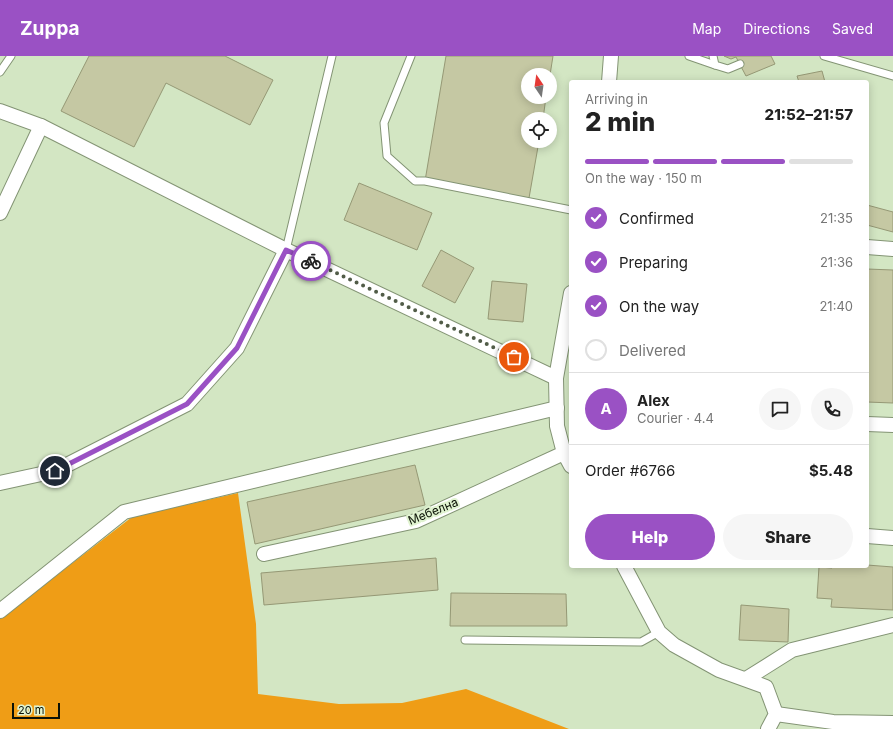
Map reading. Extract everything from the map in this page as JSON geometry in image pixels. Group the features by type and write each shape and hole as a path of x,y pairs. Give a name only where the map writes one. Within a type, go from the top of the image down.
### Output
{"street":[{"path":"610,80 611,56"},
{"path":"0,111 41,126 286,250 556,378"},
{"path":"0,213 41,126"},
{"path":"869,247 893,248"},
{"path":"0,483 55,471 187,404 237,348 286,250"},
{"path":"567,454 557,426 556,378 569,304"},
{"path":"0,611 124,512 557,408"},
{"path":"869,424 893,425"},
{"name":"Мебелна","path":"264,554 416,521 567,454"},
{"path":"869,536 893,538"},
{"path":"625,568 659,632 674,644 719,670 766,687 776,714 768,729"},
{"path":"746,679 792,650 893,625"},
{"path":"776,714 833,722 893,723"}],"lane":[{"path":"0,72 11,56"},
{"path":"286,250 332,56"},
{"path":"411,56 384,123 387,156 415,181 425,181 569,210"},
{"path":"689,56 728,69 740,64"},
{"path":"713,56 715,65"},
{"path":"824,56 893,76"},
{"path":"465,640 641,642 659,632"}],"shaded area":[{"path":"238,493 256,624 258,694 339,704 402,703 466,689 569,729 0,729 0,619 132,517"}],"building":[{"path":"89,56 225,56 273,80 250,125 166,83 134,147 61,111"},
{"path":"446,56 553,56 551,68 521,68 521,104 545,104 544,112 521,112 521,148 538,148 529,198 425,181"},
{"path":"724,56 771,56 775,64 746,76 736,57 731,59"},
{"path":"822,71 824,80 798,80 797,76"},
{"path":"359,183 432,213 417,250 344,220"},
{"path":"869,206 893,212 893,232 869,226"},
{"path":"441,250 474,268 455,303 422,286"},
{"path":"869,269 893,270 893,403 869,402"},
{"path":"492,281 527,284 523,322 488,319"},
{"path":"415,465 425,505 255,544 247,502"},
{"path":"436,558 438,590 264,605 261,573"},
{"path":"869,565 893,567 893,610 831,607 832,599 817,598 819,568 869,568"},
{"path":"451,593 566,594 567,626 450,626"},
{"path":"741,605 789,609 788,642 739,640"}],"way so far":[{"path":"311,261 514,357"}],"route":[{"path":"55,471 187,404 237,348 286,250 311,261"}]}
